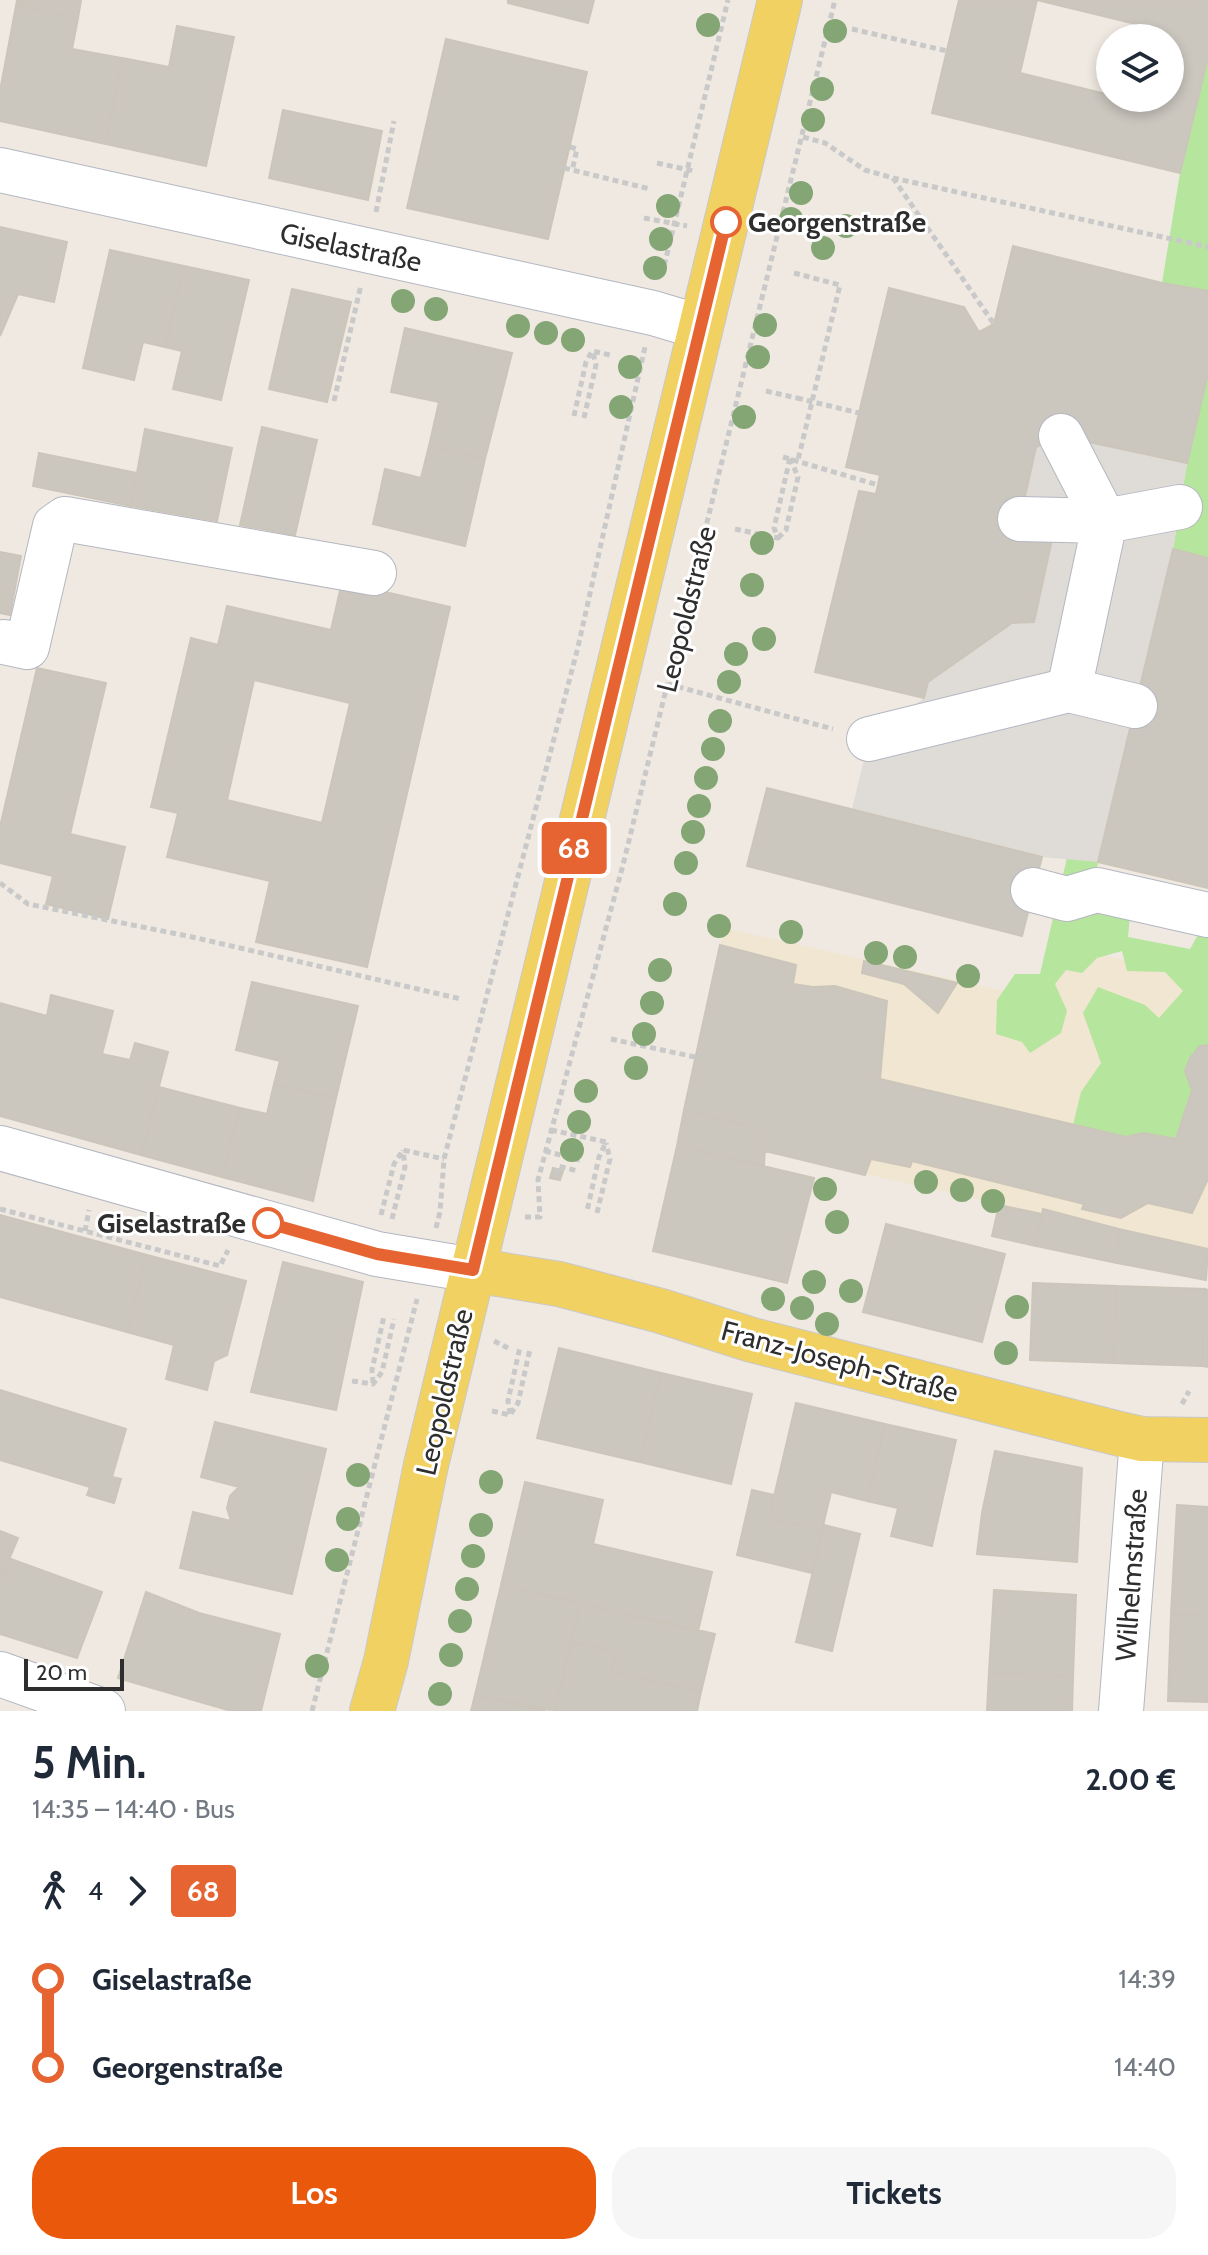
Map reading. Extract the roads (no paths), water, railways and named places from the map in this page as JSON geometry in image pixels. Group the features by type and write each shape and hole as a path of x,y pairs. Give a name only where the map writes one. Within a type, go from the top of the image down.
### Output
{"main road":[{"name":"Leopoldstraße","path":"372,1711 386,1661 426,1465 780,0"},
{"name":"Franz-Joseph-Straße","path":"473,1270 559,1284 661,1311 752,1340 1142,1439 1208,1440"}],"street":[{"name":"Giselastraße","path":"0,170 653,313 700,327"},
{"path":"1061,436 1105,521 1069,690"},
{"path":"1020,519 1105,521 1180,507"},
{"path":"4,642 27,647 55,526 65,519 374,573"},
{"path":"869,739 1069,690 1135,706"},
{"path":"1033,890 1067,899 1097,890 1208,915"},
{"path":"0,1148 377,1254 473,1270"},
{"name":"Wilhelmstraße","path":"1121,1711 1142,1439"},
{"path":"0,1674 103,1711"}],"place":[{"name":"Georgenstraße","path":"726,222"},
{"name":"Giselastraße","path":"268,1223"}]}
